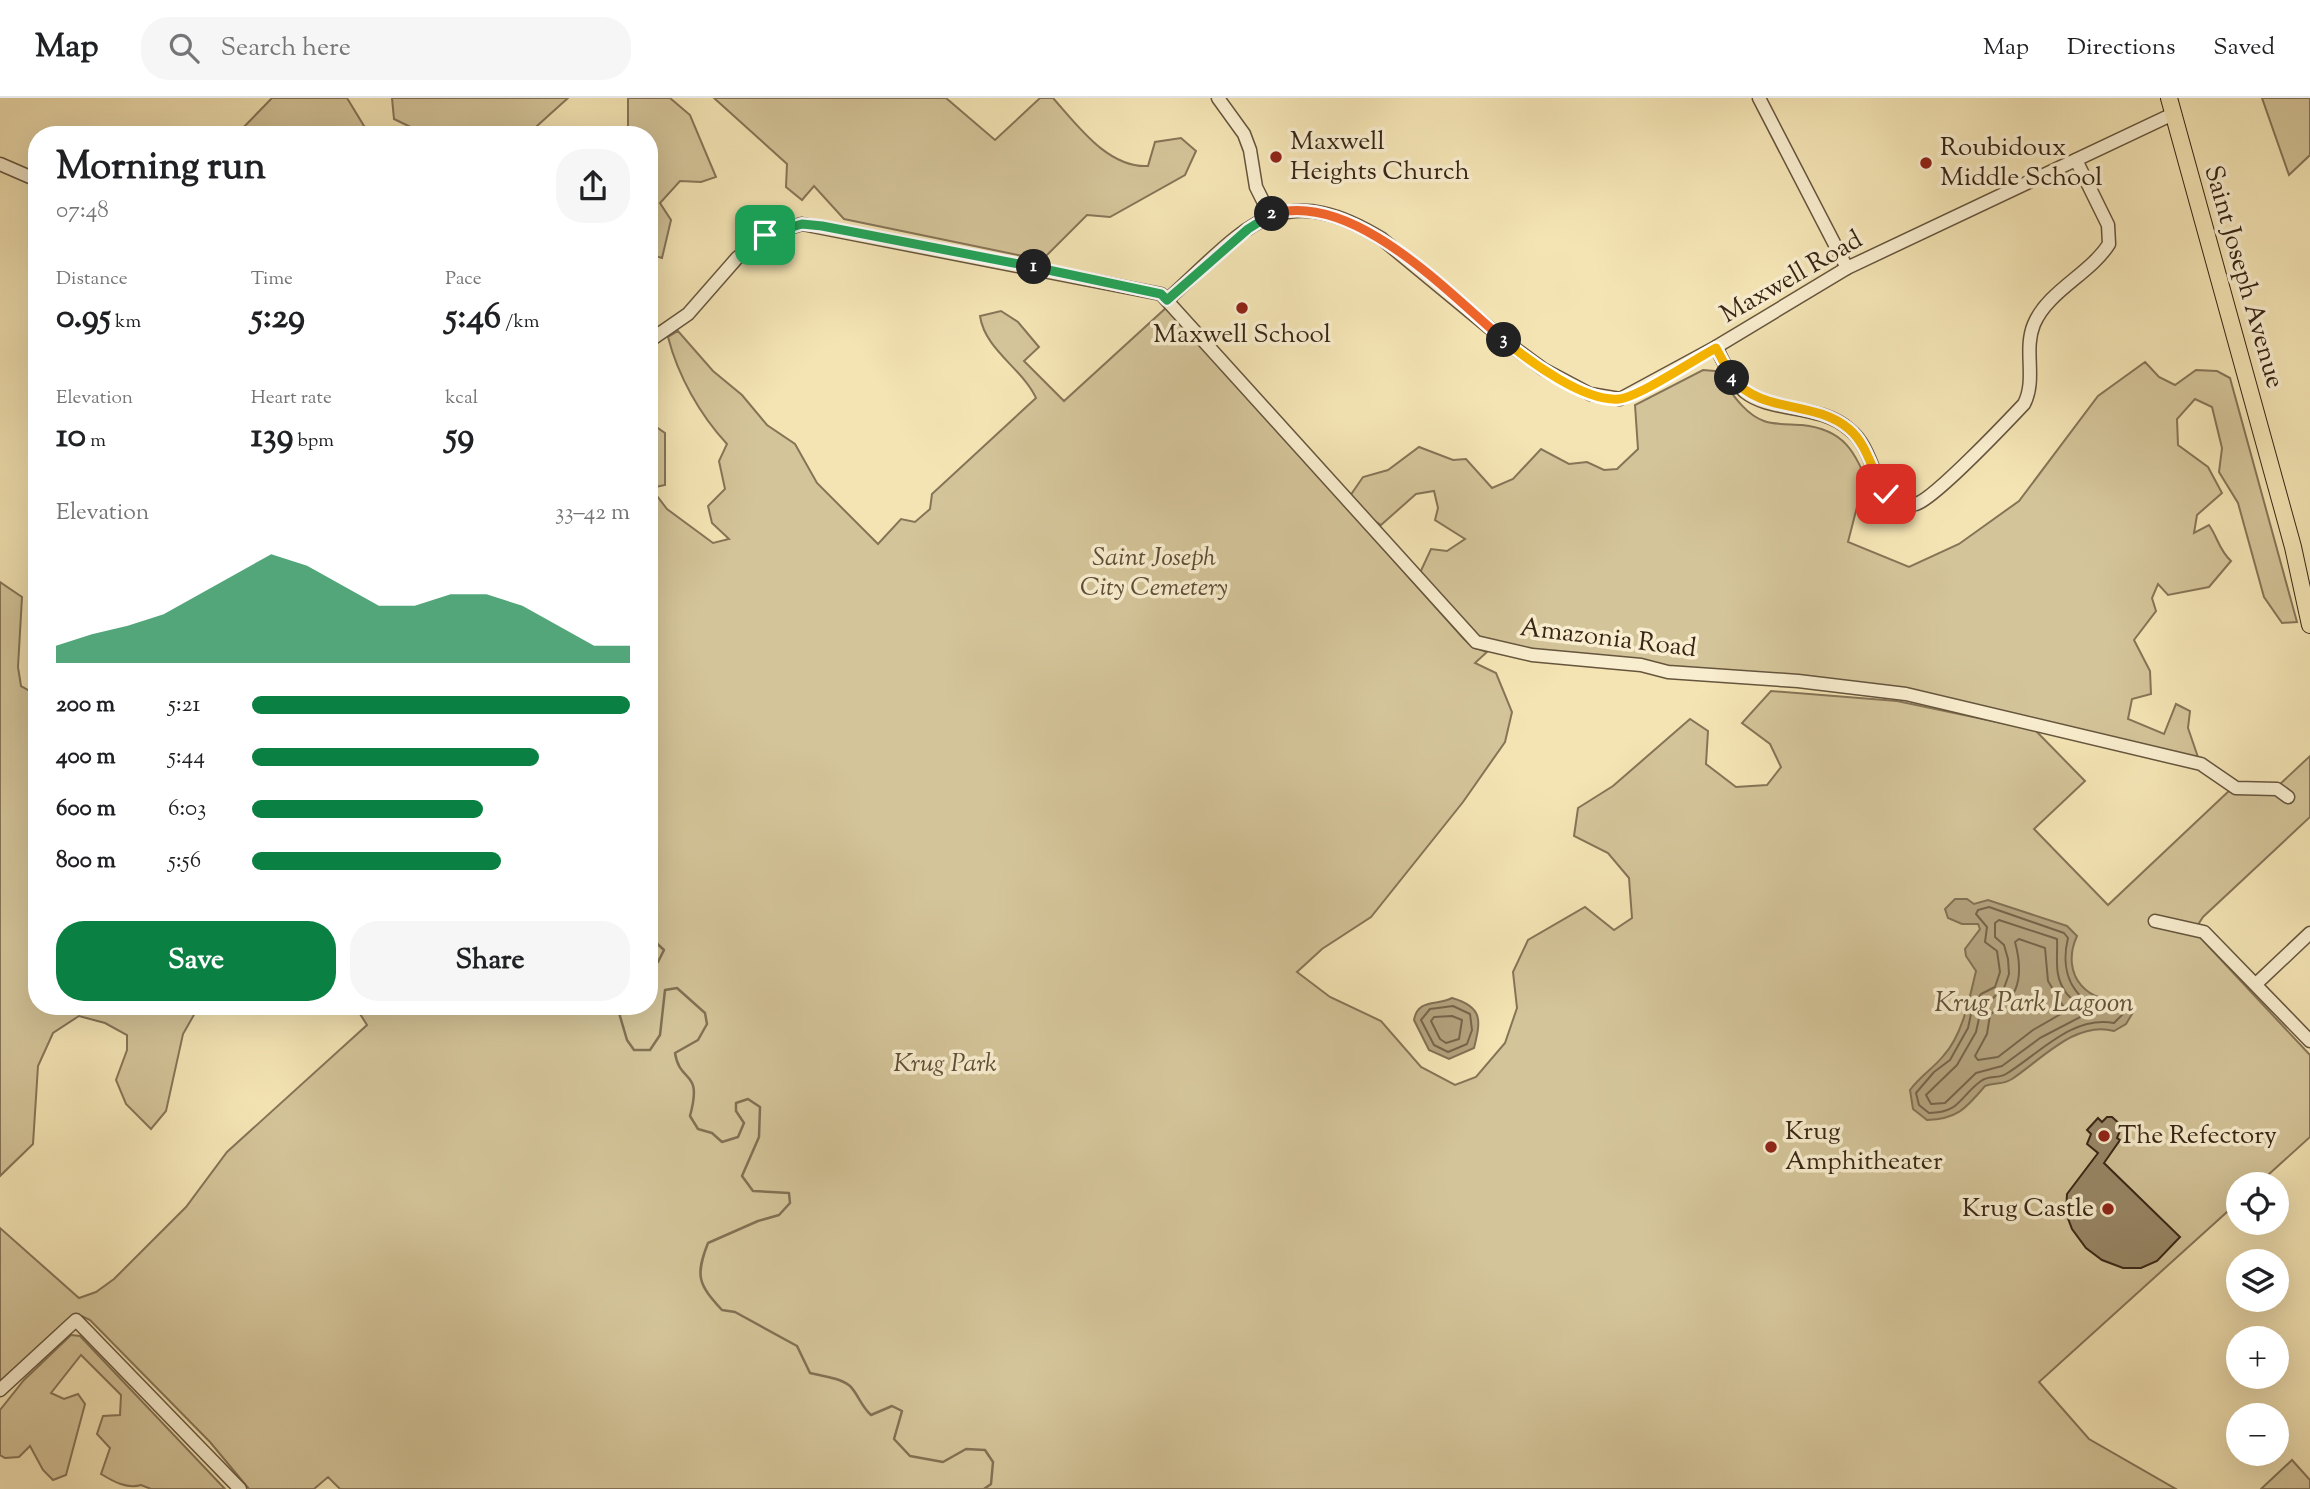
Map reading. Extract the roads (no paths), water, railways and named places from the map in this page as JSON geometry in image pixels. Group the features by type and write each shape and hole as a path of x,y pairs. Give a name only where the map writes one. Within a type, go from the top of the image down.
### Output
{"main road":[{"name":"Saint Joseph Avenue","path":"2170,103 2293,547 2310,625"},
{"name":"Saint Joseph Avenue","path":"2293,547 2310,587"}],"street":[{"path":"1167,300 1248,229 1270,215 1256,187 1250,150 1244,134 1218,98"},
{"path":"1759,98 1847,268"},
{"name":"Maxwell Road","path":"1270,215 1318,211 1359,225 1392,247 1543,369 1590,394 1612,398 1630,396 1716,348 1847,268 2076,160 2170,103"},
{"path":"1716,348 1731,377 1747,394 1826,415 1850,430 1863,446 1890,499 1906,505 1916,504 1940,486 2024,404 2030,393 2029,341 2035,321 2109,244 2108,225 2076,160"},
{"path":"0,164 28,176"},
{"name":"Amazonia Road","path":"658,335 688,314 737,258 765,235 802,224 1060,272 1161,294 1476,642 1532,655 1642,666 1668,672 1797,681 1906,694 2201,764 2236,788 2277,789 2288,797"},
{"path":"2155,921 2204,932 2310,1041"},
{"path":"2256,984 2310,933"},
{"path":"0,1390 76,1320 240,1489"}],"water":[{"name":"Krug Park Lagoon","path":"1955,899 1967,899 1974,904 1988,900 2067,926 2077,936 2072,950 2072,964 2081,985 2101,998 2129,998 2135,1009 2126,1024 2114,1031 2100,1029 2073,1036 2012,1079 1985,1086 1954,1115 1927,1120 1913,1109 1910,1090 1940,1060 1956,1037 1965,1015 1976,971 1966,956 1965,949 1980,929 1978,924 1962,924 1948,918 1945,909"},
{"path":"1452,998 1474,1010 1478,1030 1474,1048 1449,1059 1429,1050 1414,1020 1416,1013 1424,1005"}],"waterway":[{"path":"658,944 664,950 658,962"},
{"path":"620,1015 627,1040 634,1050 650,1050 660,1035 665,990 677,988 705,1013 707,1024 698,1040 675,1053 681,1070 692,1083 694,1090 690,1116 698,1129 712,1133 722,1142 738,1137 744,1123 736,1111 736,1103 748,1099 760,1107 759,1137 742,1176 753,1191 789,1193 790,1203 779,1215 758,1221 708,1243 700,1272 708,1293 722,1310 735,1312 797,1346 810,1373 846,1383 871,1415 892,1406 902,1411 894,1439 910,1456 943,1462 966,1449 985,1450 993,1462 991,1484 984,1489"}],"place":[{"name":"Maxwell Heights Church","path":"1276,157"},
{"name":"Roubidoux Middle School","path":"1926,163"},
{"name":"Maxwell School","path":"1242,308"},
{"name":"The Refectory","path":"2104,1136"},
{"name":"Krug Amphitheater","path":"1771,1147"},
{"name":"Krug Castle","path":"2108,1209"}],"park label":[{"name":"Saint Joseph City Cemetery","path":"1154,572"},
{"name":"Krug Park","path":"945,1064"}]}
